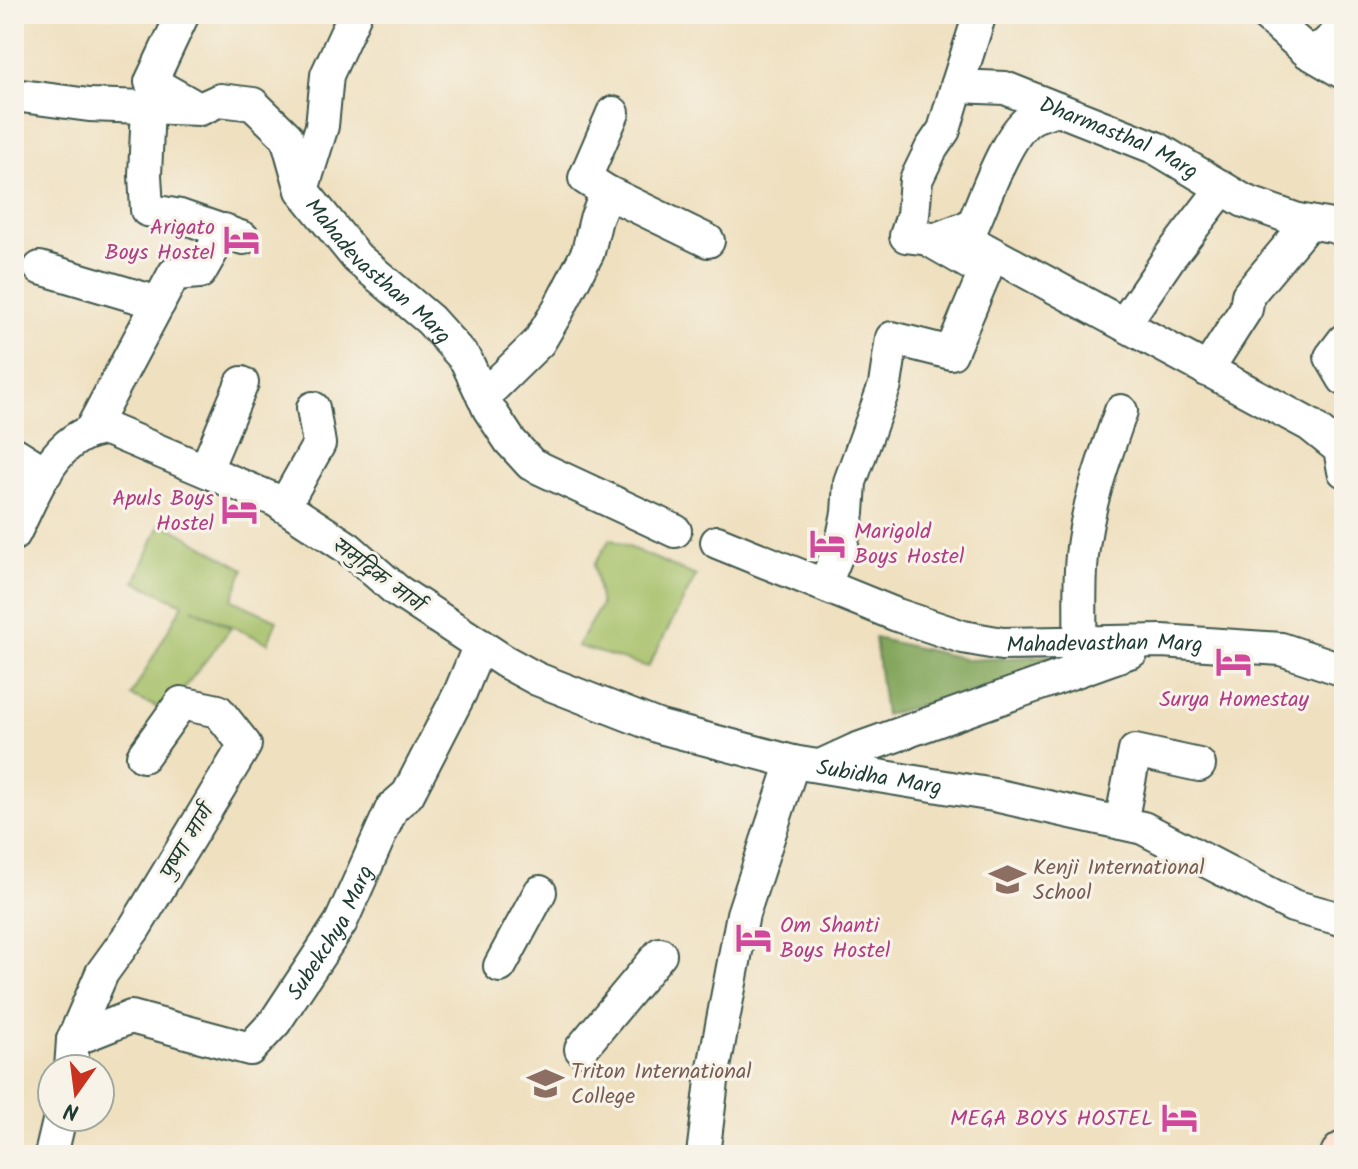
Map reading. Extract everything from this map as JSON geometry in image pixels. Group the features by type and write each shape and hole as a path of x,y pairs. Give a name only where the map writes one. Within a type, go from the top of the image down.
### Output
{"street":[{"path":"183,14 151,82 200,109"},
{"path":"302,190 322,126 327,75 355,14"},
{"path":"825,584 842,542 850,482 885,385 892,338 951,353 985,272 919,239 913,215 916,180 944,130 980,14"},
{"path":"1265,14 1330,42 1344,73"},
{"name":"Dharmasthal Marg","path":"957,86 1005,88 1156,148 1244,201 1309,222 1337,227 1344,232"},
{"name":"Mahadevasthan Marg","path":"14,95 89,105 200,109 220,100 253,104 287,137 302,190 357,258 430,320 466,360 483,397 510,441 531,464 675,531"},
{"path":"14,534 46,473 67,444 91,430 174,274 200,272 234,234 180,216 147,210 148,106"},
{"path":"919,239 973,225 993,175 1017,130 1031,118 1058,109"},
{"path":"613,113 585,178 607,192 708,241"},
{"path":"1124,324 1222,189"},
{"path":"483,397 539,342 588,252 607,192"},
{"path":"1207,370 1246,309 1248,295 1309,222"},
{"path":"919,239 975,244 1310,425 1343,456"},
{"path":"40,268 159,303"},
{"path":"1344,340 1331,357 1344,379"},
{"path":"206,469 242,383"},
{"path":"284,506 319,444 313,408"},
{"path":"1080,644 1081,558 1086,526 1097,476 1121,411"},
{"name":"समुद्रिक मार्ग","path":"91,430 107,429 206,469 284,506 348,548 396,590 537,679 660,727 807,764"},
{"path":"14,453 46,473"},
{"name":"Mahadevasthan Marg","path":"717,542 897,615 963,637 1002,644 1162,641 1281,649 1344,670"},
{"path":"807,764 855,750 1162,641"},
{"name":"Subekchya Marg","path":"74,1053 131,1017 250,1049 275,1022 341,922 392,808 408,794 460,693 480,645"},
{"name":"पुष्पा मार्ग","path":"72,1053 102,973 134,929 245,745 218,711 181,703 143,756"},
{"path":"1121,823 1135,751 1199,765"},
{"name":"Subidha Marg","path":"703,1155 713,1073 743,914 807,764 994,795 1143,828 1293,906 1344,920"},
{"path":"500,966 540,892"},
{"path":"581,1049 660,954"},
{"path":"51,1155 56,1133"}],"green space":[{"path":"161,522 244,569 232,600 277,620 268,643 192,608 231,628 166,711 131,696 183,604 135,582"},
{"path":"610,539 696,576 648,667 577,646 601,605 594,565"},
{"path":"875,638 970,660 1115,652 885,715"}],"place":[{"name":"Arigato Boys Hostel","path":"241,239"},
{"name":"Apuls Boys Hostel","path":"240,510"},
{"name":"Marigold Boys Hostel","path":"828,543"},
{"name":"Surya Homestay","path":"1234,662"},
{"name":"Kenji International School","path":"1007,879"},
{"name":"Om Shanti Boys Hostel","path":"754,937"},
{"name":"Triton International College","path":"545,1083"},
{"name":"MEGA BOYS HOSTEL","path":"1179,1117"}]}
